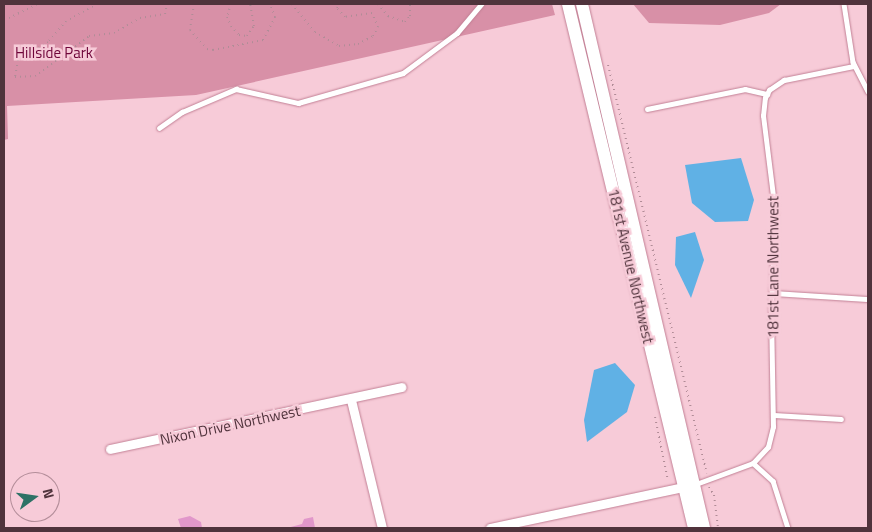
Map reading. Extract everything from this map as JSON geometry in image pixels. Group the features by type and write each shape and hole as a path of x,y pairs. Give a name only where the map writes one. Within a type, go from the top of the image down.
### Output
{"main road":[{"name":"181st Avenue Northwest","path":"568,4 690,485 704,528"},
{"name":"181st Avenue Northwest","path":"582,4 690,485 694,528"}],"street":[{"name":"Nixon Drive Northwest","path":"110,449 351,400 400,388"},
{"path":"351,400 382,528"},
{"path":"490,528 690,485"}],"lane":[{"path":"159,128 182,112 236,89 257,91 298,103 403,73 457,33 481,4"},
{"path":"844,4 854,66 868,91"},
{"path":"647,109 745,89 767,94 784,80 854,66"},
{"name":"181st Lane Northwest","path":"690,485 719,478 753,463 768,447 774,415 772,293 776,212 763,116 767,94"},
{"path":"772,293 868,299"},
{"path":"774,415 840,419"},
{"path":"753,463 773,481 788,528"}],"path":[{"path":"4,18 9,18 38,4"},
{"path":"97,4 66,22 48,42 18,60 15,77 35,76 89,36 114,33 140,18 164,14 168,4"},
{"path":"194,4 190,30 207,49 213,50 262,40 275,17 270,4"},
{"path":"231,4 227,17 239,36 247,36 254,26 250,4"},
{"path":"292,4 315,32 340,46 358,44 373,36 378,27 372,12 345,17 337,8 340,4"},
{"path":"378,4 388,16 405,22 410,16 410,4"},
{"path":"608,62 707,474"},
{"path":"708,486 714,495 718,528"}],"green space":[{"name":"Hillside Park","path":"4,4 552,4 555,15 196,95 7,106 8,139 4,140"},
{"path":"633,4 781,4 769,13 720,25 649,23"}],"water":[{"path":"741,158 754,200 748,221 715,222 692,203 685,165"},
{"path":"695,232 704,260 691,298 675,265 676,237"},
{"path":"615,363 635,385 627,412 587,442 584,420 594,370"}],"building":[{"path":"190,516 201,522 202,528 181,528 178,519"},
{"path":"313,517 315,528 287,528 302,524 304,519"}]}
